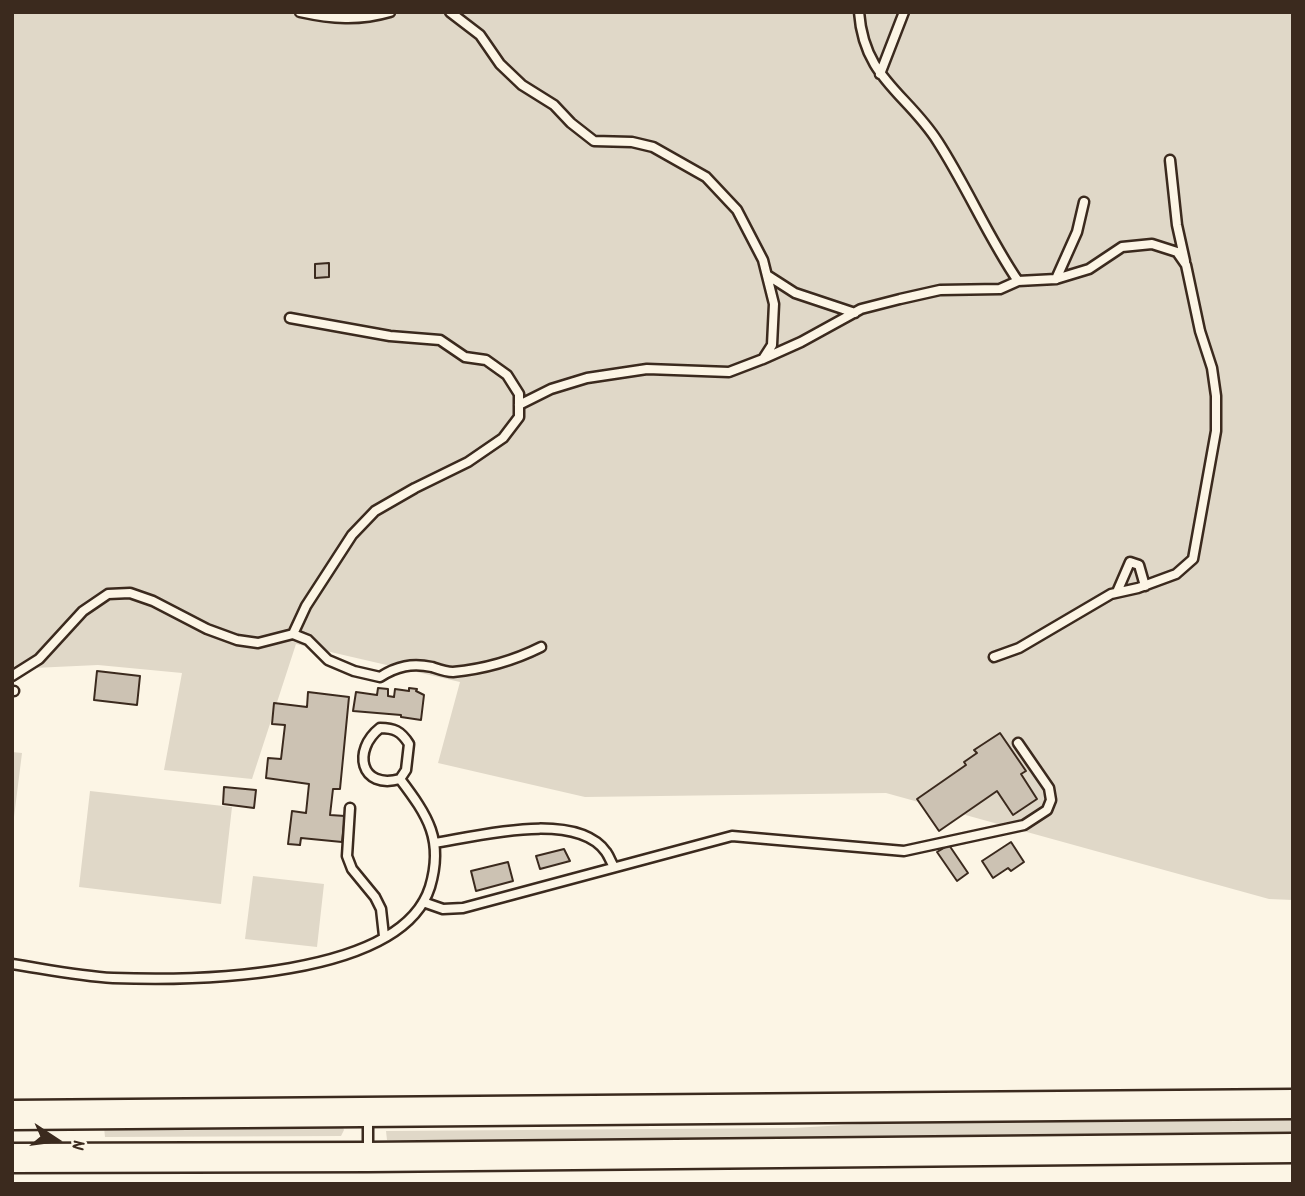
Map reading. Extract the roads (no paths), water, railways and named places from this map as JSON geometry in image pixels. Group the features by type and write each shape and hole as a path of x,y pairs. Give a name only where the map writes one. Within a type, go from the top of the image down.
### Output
{"highway":[{"path":"12,1115 1293,1104"},
{"path":"12,1158 1293,1148"}],"lane":[{"path":"300,12 334,19 370,18 390,12"},
{"path":"450,12 480,35 500,64 522,85 554,105 594,141 632,142 653,147 706,177 737,210 763,261 774,304 772,345 763,359"},
{"path":"859,12 874,67 936,138 998,251 1018,281"},
{"path":"880,74 904,12"},
{"path":"993,657 1019,648 1111,594 1176,574 1193,559 1216,430 1212,368 1200,331 1177,225 1170,160"},
{"path":"1056,279 1077,232 1084,202"},
{"path":"519,405 551,389 587,378 647,369 729,372 801,342 855,313 874,306 940,290 1000,289 1018,281 1056,279 1089,269 1122,247 1152,244 1177,252 1186,265"},
{"path":"767,275 795,293 855,313"},
{"path":"290,318 390,336 440,340 465,357 486,360 507,375 519,394 519,417 503,438 468,462 375,511 352,535 306,606 293,634"},
{"path":"1117,592 1130,562 1139,565 1144,586"},
{"path":"12,676 39,659 83,611 108,594 130,593 153,601 207,629 237,640 258,643 293,634 308,640 328,660 354,671 380,677 391,670 413,664 450,672 484,668 515,660 541,647"},
{"path":"380,728 392,728 402,734 409,744 406,770 400,779 381,781 370,776 363,766 364,750 369,736 380,728"},
{"path":"423,902 443,909 463,908 732,836 904,851 1024,825 1047,810 1051,800 1049,788 1018,743"},
{"path":"12,964 110,977 190,979 298,967 355,952 410,919 428,893 436,866 435,843 427,820 400,779"},
{"path":"350,808 347,856 352,869 375,897 381,909 384,936"},
{"path":"435,843 528,827 556,829 594,842 606,851 614,867"},
{"path":"368,1112 369,1157"}]}
